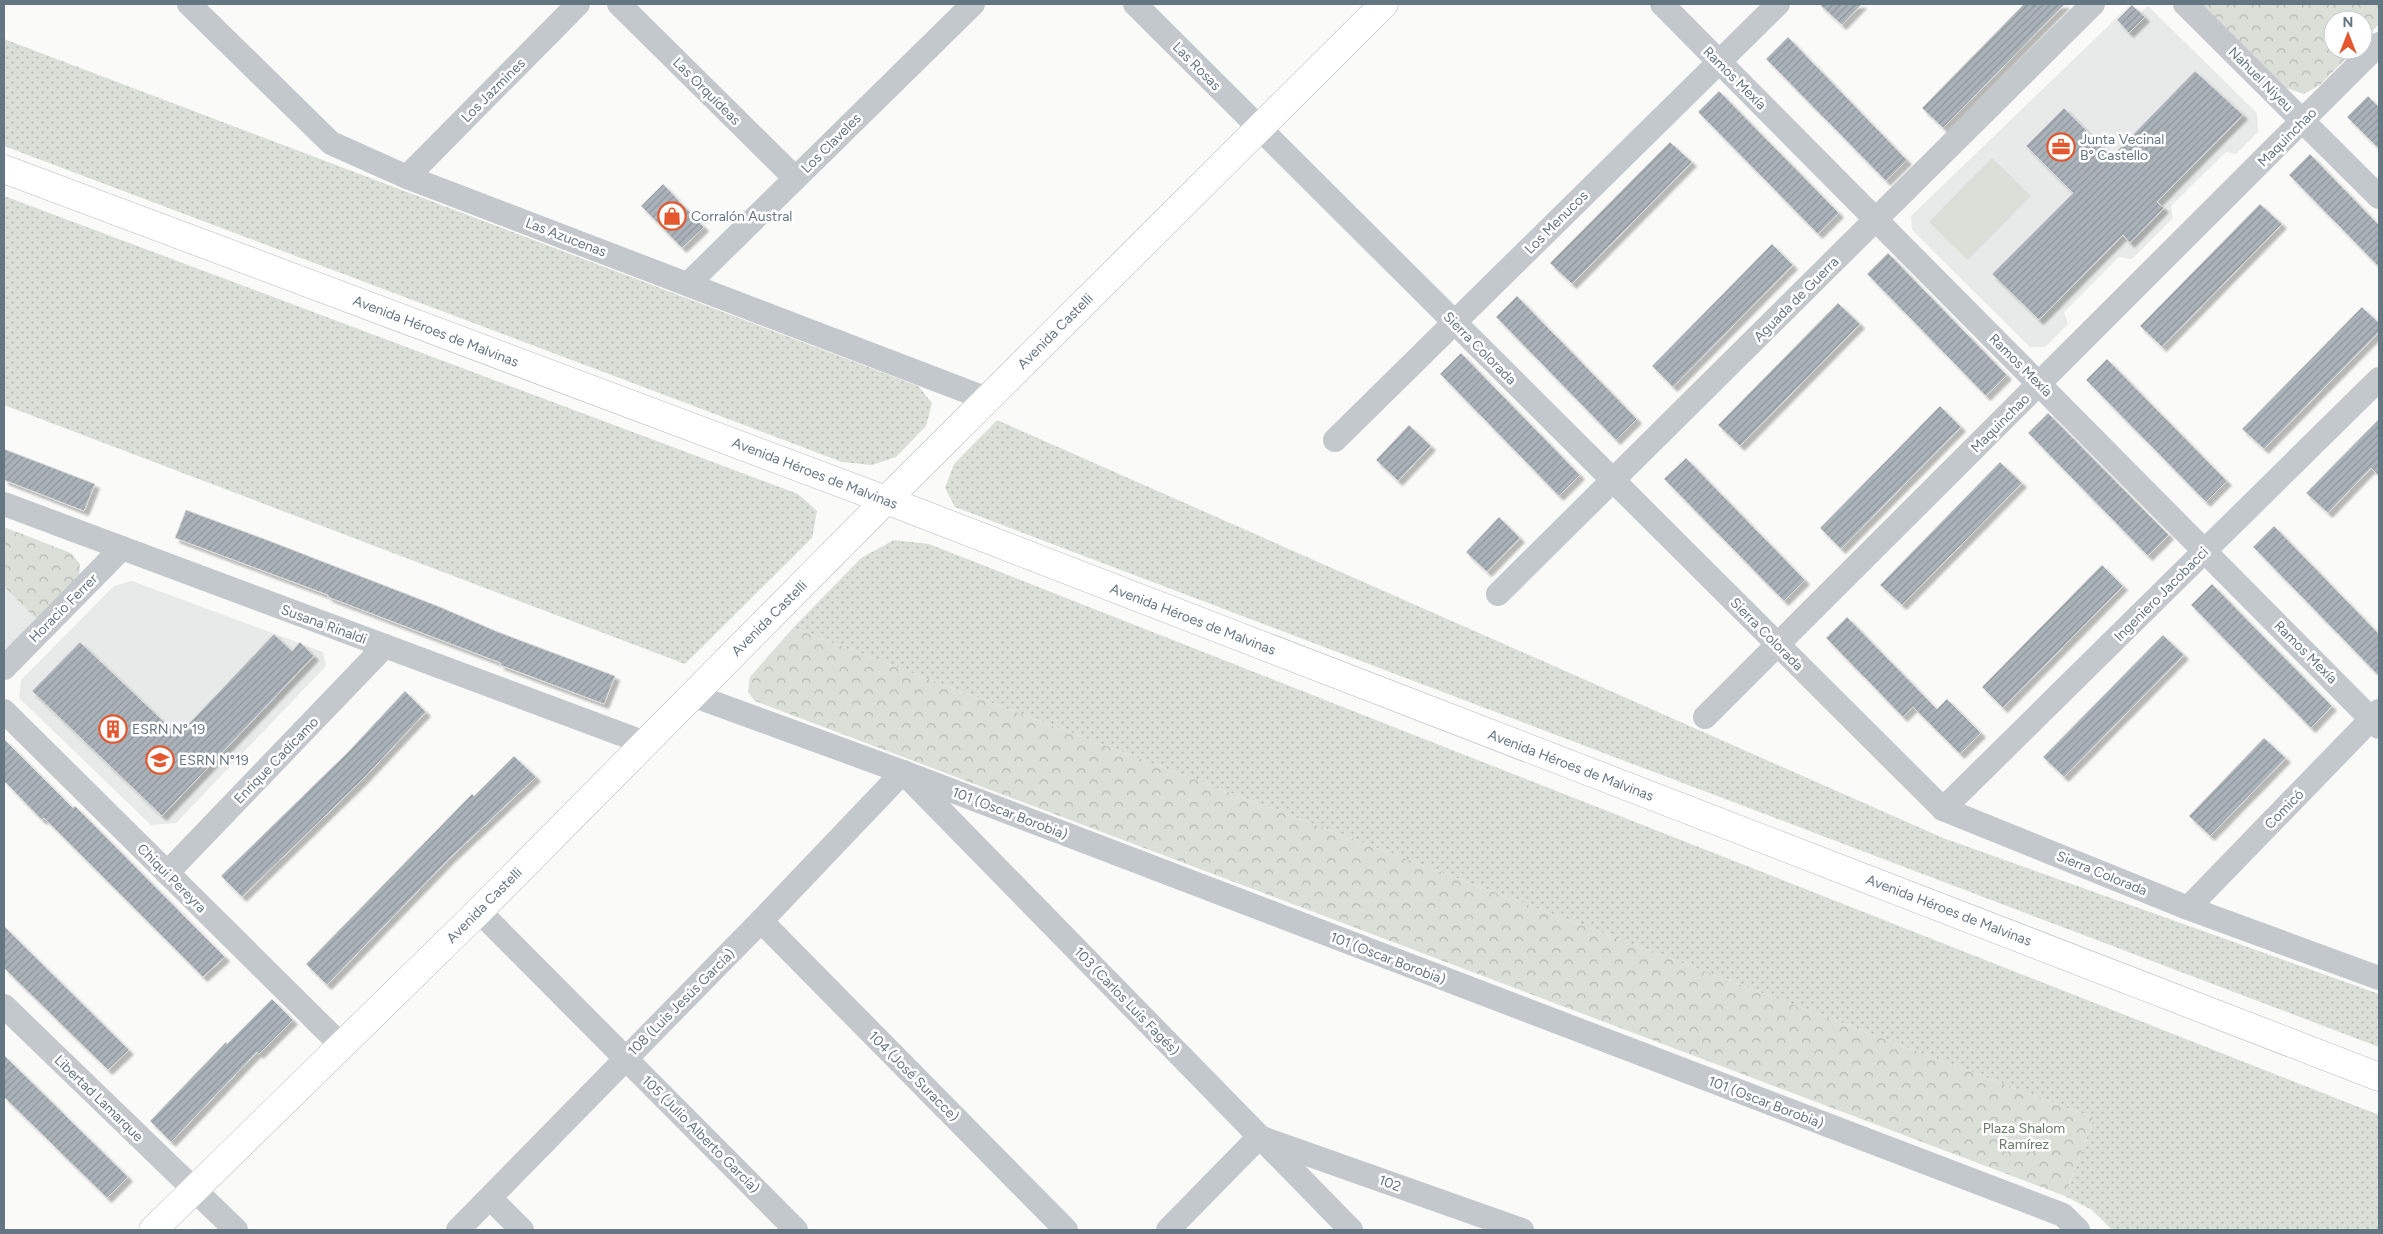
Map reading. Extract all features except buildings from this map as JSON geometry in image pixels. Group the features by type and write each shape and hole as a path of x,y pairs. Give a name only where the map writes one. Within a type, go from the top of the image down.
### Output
{"main road":[{"name":"Avenida Castelli","path":"153,1230 479,911 886,500 1384,4"},
{"name":"Avenida Héroes de Malvinas","path":"4,169 886,500 2379,1076"}],"street":[{"name":"Las Azucenas","path":"189,4 331,143 407,177 689,283 987,399"},
{"name":"Los Jazmines","path":"407,177 578,4"},
{"name":"Las Orquídeas","path":"619,4 795,178"},
{"name":"Los Claveles","path":"689,283 972,4"},
{"name":"Las Rosas","path":"1135,4 1259,129"},
{"name":"Ramos Mexía","path":"1662,4 2205,550 2377,719"},
{"name":"Los Menucos","path":"1336,440 1778,4"},
{"name":"Aguada de Guerra","path":"1498,594 2093,4"},
{"name":"Nahuel Niyeu","path":"2186,4 2379,196"},
{"name":"Maquinchao","path":"1705,717 2379,44"},
{"name":"Sierra Colorada","path":"1259,129 1943,808 2188,908 2379,978"},
{"name":"Ingeniero Jacobacci","path":"1943,808 2379,379"},
{"name":"Susana Rinaldi","path":"4,504 645,743"},
{"name":"Horacio Ferrer","path":"4,668 122,548"},
{"name":"Enrique Cadícamo","path":"167,873 385,646"},
{"name":"101 (Oscar Borobia)","path":"692,695 903,772 2063,1225"},
{"name":"Chiqui Pereyra","path":"4,711 340,1046"},
{"name":"Comicó","path":"2188,908 2377,719"},
{"name":"108 (Luis Jesús García)","path":"458,1230 761,921 903,772"},
{"name":"103 (Carlos Luis Fagés)","path":"903,772 1351,1230"},
{"name":"105 (Julio Alberto García)","path":"479,911 796,1230"},
{"name":"104 (José Suracce)","path":"761,921 1066,1230"},
{"name":"Libertad Lamarque","path":"4,1006 236,1230"},
{"path":"1168,1230 1259,1137"},
{"name":"102","path":"1259,1137 1522,1230"},
{"path":"490,1198 522,1230"}],"shaded area":[{"path":"2131,4 2141,12 2148,6 2257,113 2258,132 2236,154 2226,152 2171,206 2173,218 2132,259 2119,257 2064,312 2068,324 2045,347 2030,347 1912,230 1911,216"},
{"name":"ESRN N°19","path":"132,581 323,652 326,666 176,823 151,825 19,698 21,680 114,586"},
{"path":"4,586 37,620 4,652"}],"green space":[{"path":"2200,4 2379,4 2379,24 2373,30 2373,10 2323,10 2323,60 2344,60 2320,85 2304,94 2283,87"},
{"path":"4,39 918,386 932,403 926,426 896,457 872,465 842,462 4,146"},
{"path":"1992,158 2031,196 1968,260 1929,222"},
{"path":"4,196 798,494 817,511 812,538 685,664 4,405"},
{"path":"997,420 1943,838 2379,994 2379,1047 955,507 945,488 954,464"},
{"path":"4,527 71,553 80,564 79,576 37,620 4,586"},
{"path":"894,540 929,544 2379,1115 2379,1230 2112,1230 2092,1210 2065,1196 2094,1118 793,628 861,558"},
{"name":"Plaza Shalom Ramírez","path":"793,628 2094,1118 2065,1196 755,701 748,692 750,677"}],"place":[{"name":"Junta Vecinal B° Castello","path":"2061,147"},
{"name":"Corralón Austral","path":"672,216"},
{"name":"ESRN N° 19","path":"113,729"},
{"name":"ESRN N°19","path":"160,760"}]}
